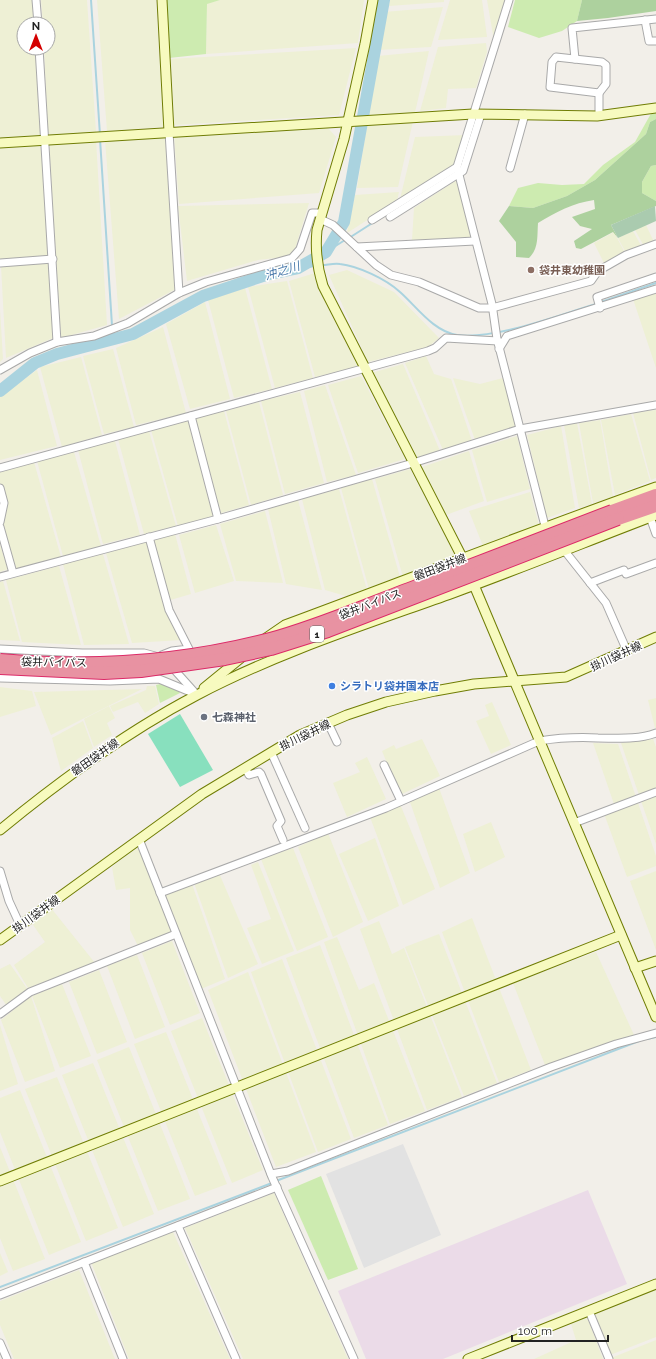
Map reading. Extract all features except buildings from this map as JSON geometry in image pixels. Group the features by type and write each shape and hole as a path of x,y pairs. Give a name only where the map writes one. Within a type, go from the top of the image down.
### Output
{"highway":[{"name":"袋井バイパス","path":"0,668 104,673 141,672 225,659 271,648 328,631 615,515 656,495"},
{"name":"袋井バイパス","path":"0,660 38,663 105,663 186,655 270,639 326,621 615,515 656,506"}],"street":[{"path":"36,0 37,16"},
{"path":"162,0 179,293"},
{"path":"373,0 351,121 344,139 321,216 316,243 318,269 323,286 463,559 513,681 656,1017"},
{"path":"390,217 459,175 463,171 477,114 510,0"},
{"path":"574,59 572,28 656,19"},
{"path":"645,20 649,42 656,41"},
{"path":"41,56 58,342"},
{"path":"599,93 550,87 552,62 556,57 602,62 606,65 606,84 599,93 599,116"},
{"path":"0,143 477,114 599,116 656,108"},
{"path":"477,114 457,167 492,308 498,343 545,526"},
{"path":"510,168 525,114"},
{"path":"372,220 457,167"},
{"path":"0,370 30,352 58,342 94,336 128,323 179,293 229,274 292,258 300,249 312,213 321,216 376,265 391,275 419,282 479,308 492,308 591,282 598,271 626,255 656,244"},
{"path":"357,247 476,241"},
{"path":"0,262 53,259"},
{"path":"599,304 597,297 656,277"},
{"path":"0,468 428,351 435,348 446,338 498,343 507,336 599,304 656,289"},
{"path":"0,577 218,519 413,463 520,429 656,405"},
{"path":"191,416 218,519"},
{"name":"磐田袋井線","path":"197,695 246,653 285,624 463,559 545,526 656,487"},
{"path":"0,488 4,503 0,522"},
{"path":"653,516 656,534"},
{"name":"磐田袋井線","path":"0,830 50,789 101,753 132,732 197,695 298,648 474,585 653,516"},
{"path":"0,527 13,573"},
{"path":"149,537 169,610 189,649 172,651 158,657"},
{"path":"564,550 606,603 627,651"},
{"path":"590,583 624,570 626,574 656,562"},
{"name":"掛川袋井線","path":"0,940 202,794 300,735 386,702 474,684 566,677 656,637"},
{"path":"0,648 82,653 144,653 158,657 173,667 197,695"},
{"path":"0,678 110,681 159,679 197,695"},
{"path":"328,723 337,742"},
{"path":"160,893 386,808 539,741 557,738 599,738 622,740 656,733"},
{"path":"271,752 305,828"},
{"path":"384,765 401,801"},
{"path":"245,768 249,775 259,772 261,774 281,821 277,826 283,840"},
{"path":"574,823 656,792"},
{"path":"139,839 271,1175 354,1359"},
{"path":"0,871 9,901 20,925"},
{"path":"0,1014 30,992 176,934"},
{"path":"0,1181 621,935"},
{"path":"635,968 656,961"},
{"path":"271,1175 288,1171 551,1067 616,1044 656,1033"},
{"path":"0,1295 277,1187"},
{"path":"178,1226 236,1359"},
{"path":"84,1262 123,1359"},
{"path":"468,1359 656,1284"},
{"path":"589,1310 608,1359"},
{"path":"0,1343 7,1359"}],"shaded area":[{"path":"403,1144 441,1235 364,1268 326,1174"},
{"path":"588,1190 627,1284 443,1359 366,1359 338,1291"}],"green space":[{"path":"0,0 33,0 34,16 16,16 16,56 37,56 43,137 0,138"},
{"path":"41,0 87,0 96,132 48,136 44,56 56,56 56,16 42,16"},
{"path":"97,0 156,0 164,127 107,131"},
{"path":"165,0 220,0 207,4 206,54 169,58"},
{"path":"220,0 364,0 358,43 206,54 207,3"},
{"path":"390,0 444,0 444,2 389,6"},
{"path":"450,0 482,0 487,37 438,40"},
{"path":"487,0 507,0 495,46"},
{"path":"515,0 582,0 577,21 562,31 539,38 508,27"},
{"path":"582,0 656,0 656,11 577,21"},
{"path":"443,7 431,47 378,50 384,12"},
{"path":"486,43 487,52 476,88 448,89 446,108 420,111 438,47"},
{"path":"356,48 339,115 174,125 169,59"},
{"path":"429,51 398,187 357,188 378,56"},
{"path":"653,110 656,110 656,119 650,122 646,134 595,180 567,196 533,208 509,206 518,188 538,183 562,185 584,184 603,165 635,142"},
{"path":"656,119 656,165 651,166 642,182 642,193 656,201 656,206 611,225 618,238 613,232 581,249 576,248 574,241 592,229 580,226 572,217 595,209 594,200 572,206 538,223 537,242 532,254 529,258 516,257 516,242 499,221 509,206 533,208 567,196 595,180 646,134 650,122"},
{"path":"328,128 336,137 319,193 179,204 174,136"},
{"path":"466,135 455,168 422,189 410,191 399,203 415,137"},
{"path":"167,137 176,289 119,319 105,140"},
{"path":"96,140 107,325 61,338 49,142"},
{"path":"42,145 49,256 0,259 0,147"},
{"path":"656,165 656,201 642,193 642,182 651,166"},
{"path":"457,180 475,239 412,240 414,208"},
{"path":"399,192 397,201 347,233 355,195"},
{"path":"309,203 293,256 258,260 187,281 178,206"},
{"path":"655,206 656,221 618,238 611,225"},
{"path":"646,225 655,244 645,248 635,230"},
{"path":"633,231 643,249 627,255 618,238"},
{"path":"614,232 626,255 605,265 594,243"},
{"path":"49,263 53,338 6,358 1,266"},
{"path":"347,270 394,292 439,338 428,347 368,362 329,275"},
{"path":"315,273 361,366 315,377 289,281"},
{"path":"287,281 313,378 275,388 248,287"},
{"path":"245,288 272,389 234,398 208,300"},
{"path":"655,292 656,294 656,368 633,299"},
{"path":"205,302 230,399 190,409 166,324"},
{"path":"0,309 3,359 0,362"},
{"path":"163,327 186,413 136,425 116,348"},
{"path":"113,349 134,427 104,434 83,356"},
{"path":"426,356 434,374 451,379 472,441 443,450 405,363"},
{"path":"81,357 102,435 62,447 40,367"},
{"path":"403,364 440,451 416,459 371,373"},
{"path":"37,370 57,446 0,460 0,397"},
{"path":"361,376 405,459 358,473 328,385"},
{"path":"453,378 480,384 503,378 516,427 475,440"},
{"path":"325,385 356,475 327,482 304,391"},
{"path":"300,392 324,483 285,494 261,401"},
{"path":"259,402 283,495 251,505 226,411"},
{"path":"656,410 656,478 651,480 633,413"},
{"path":"224,411 249,505 221,513 194,418"},
{"path":"631,414 650,481 615,495 601,420"},
{"path":"600,420 613,497 593,503 579,423"},
{"path":"188,421 213,516 178,526 151,430"},
{"path":"577,423 592,504 579,508 564,425"},
{"path":"561,426 575,508 547,518 527,435"},
{"path":"149,431 176,526 144,534 118,439"},
{"path":"517,436 530,489 487,502 472,450"},
{"path":"115,441 140,535 103,544 78,450"},
{"path":"469,451 484,501 446,515 422,467"},
{"path":"74,452 101,546 63,556 37,461"},
{"path":"34,462 61,557 12,570 0,524 6,504 0,485 0,470"},
{"path":"410,469 456,556 403,577 375,479"},
{"path":"372,479 400,577 369,589 341,488"},
{"path":"339,489 367,590 349,597 325,590 302,499"},
{"path":"530,492 539,525 483,546 469,511"},
{"path":"298,500 322,590 286,584 268,509"},
{"path":"265,511 283,583 236,581 220,524"},
{"path":"216,525 234,581 195,593 179,535"},
{"path":"175,534 191,594 167,601 182,640 132,643 106,553"},
{"path":"0,545 8,569 0,572"},
{"path":"103,554 129,644 84,645 63,564"},
{"path":"59,566 81,645 22,642 6,580"},
{"path":"3,581 20,641 0,640 0,582"},
{"path":"160,684 177,688 180,693 160,703 156,685"},
{"path":"147,686 155,686 159,704 145,713 138,702 113,712 110,706 146,690"},
{"path":"0,687 32,691 36,706 0,717"},
{"path":"142,689 51,735 34,692"},
{"path":"656,698 656,728 655,728 648,700"},
{"path":"492,702 511,745 491,754 476,721 489,716 485,705"},
{"path":"109,706 115,718 107,723 112,735 94,747 84,719"},
{"path":"180,714 213,770 180,787 148,734"},
{"path":"83,721 93,748 61,771 52,738"},
{"path":"422,739 440,776 400,795 382,751 394,745 396,749"},
{"path":"653,739 656,747 656,844 621,743"},
{"path":"593,743 618,744 656,856 656,866 627,877 602,808 615,807"},
{"path":"367,757 386,799 347,817 333,783 360,772 355,763"},
{"path":"439,788 470,873 440,888 410,802"},
{"path":"400,804 435,889 403,905 370,817"},
{"path":"491,822 505,857 475,872 463,834"},
{"path":"328,833 363,922 333,937 298,847"},
{"path":"375,838 399,906 368,921 339,854"},
{"path":"138,846 172,932 138,946 130,930 130,888 116,890 112,867"},
{"path":"293,848 328,937 297,951 261,859"},
{"path":"258,862 294,951 262,964 247,928 271,919 251,865"},
{"path":"656,871 656,950 630,881"},
{"path":"219,873 258,964 228,978 194,883"},
{"path":"192,884 225,979 201,989 165,893"},
{"path":"51,908 95,963 28,988 14,965 45,942 31,922"},
{"path":"472,918 531,1070 499,1082 442,932"},
{"path":"379,921 392,954 404,948 462,1097 427,1110 360,929"},
{"path":"439,934 497,1083 464,1096 405,947"},
{"path":"337,937 359,990 374,983 425,1111 390,1124 324,942"},
{"path":"172,941 200,1013 170,1025 142,953"},
{"path":"320,945 388,1125 354,1138 286,958"},
{"path":"596,952 634,1035 545,1065 513,983"},
{"path":"137,955 165,1027 135,1039 107,966"},
{"path":"282,959 351,1139 318,1152 251,972"},
{"path":"10,964 28,990 7,1006 0,996 0,969"},
{"path":"99,970 127,1042 97,1054 69,982"},
{"path":"248,972 316,1152 276,1167 208,990"},
{"path":"62,984 91,1056 60,1068 32,996"},
{"path":"31,996 55,1071 25,1082 1,1020"},
{"path":"202,1018 263,1170 232,1183 171,1031"},
{"path":"0,1025 18,1084 0,1091"},
{"path":"166,1032 227,1184 195,1196 134,1044"},
{"path":"129,1047 190,1199 158,1211 97,1060"},
{"path":"93,1063 154,1214 123,1227 62,1075"},
{"path":"57,1077 118,1228 86,1241 25,1089"},
{"path":"20,1090 81,1242 49,1255 0,1132 0,1098"},
{"path":"0,1147 45,1259 13,1271 0,1238"},
{"path":"321,1176 358,1269 328,1280 288,1190"},
{"path":"274,1193 348,1359 243,1359 185,1228"},
{"path":"173,1232 230,1359 129,1359 91,1262"},
{"path":"0,1253 8,1272 0,1276"},
{"path":"79,1270 115,1359 14,1359 0,1325 0,1301"},
{"path":"656,1289 656,1337 610,1355 594,1313"},
{"path":"587,1317 603,1359 534,1359 576,1340 571,1324"},
{"path":"656,1340 656,1359 611,1359 611,1358"}],"waterway":[{"path":"91,0 100,135"},
{"name":"沖之川","path":"0,391 35,363 57,354 133,334 203,296 269,274 298,268 326,252 344,222 384,0"},
{"path":"100,139 113,341"},
{"path":"349,238 374,222"},
{"path":"326,252 345,240"},
{"path":"322,265 347,265 363,270 380,278 400,292 433,324 448,333 457,335 472,336 490,334 527,326 596,304"},
{"name":"沖之川","path":"298,268 315,266"},
{"path":"601,302 656,283"},
{"path":"647,1039 656,1037"},
{"path":"276,1181 639,1041"},
{"path":"0,1287 272,1183"}],"place":[{"name":"袋井東幼稚園","path":"531,270"},
{"name":"シラトリ袋井国本店","path":"332,686"},
{"name":"七森神社","path":"204,717"}]}
